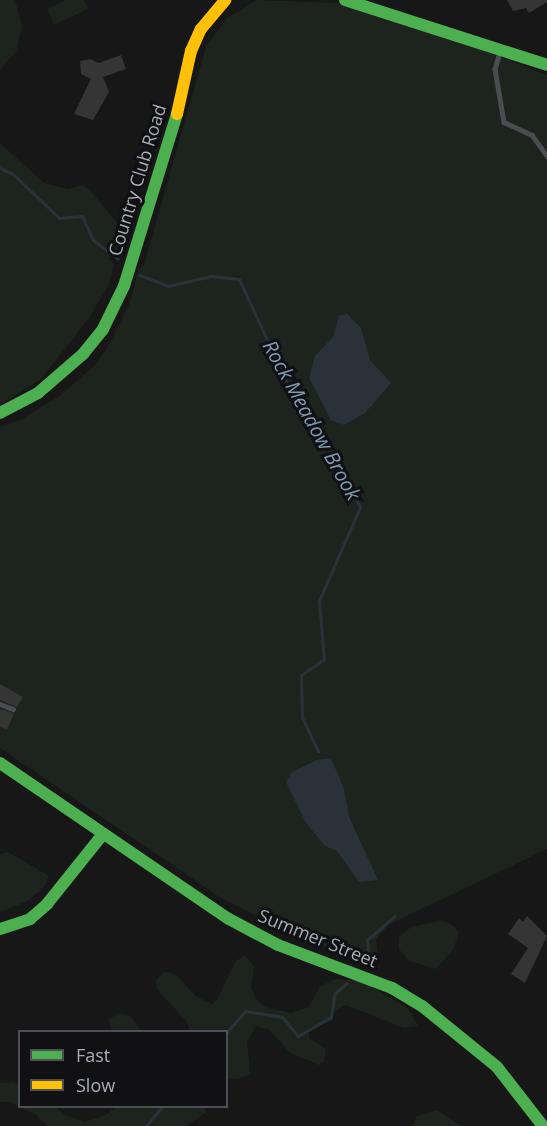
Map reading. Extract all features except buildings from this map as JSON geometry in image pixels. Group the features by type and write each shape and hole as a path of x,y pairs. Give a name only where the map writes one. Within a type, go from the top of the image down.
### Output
{"street":[{"name":"Country Club Road","path":"0,413 38,393 71,365 103,329 124,285 172,138 191,51 201,29 225,0"},
{"path":"345,0 547,65"},
{"name":"Summer Street","path":"0,764 229,919 279,945 392,988 422,1006 496,1067 543,1126"},
{"path":"0,929 30,919 47,904 103,834"}],"lane":[{"path":"501,50 495,69 504,122 532,135 547,156"},
{"path":"0,704 13,709"}],"shaded area":[{"path":"0,0 15,0 22,26 17,50 0,70"},
{"path":"66,0 84,0 88,9 54,25 47,9"},
{"path":"257,0 338,3 467,44 547,75 547,849 390,924 376,939 379,967 301,938 221,898 0,748 0,427 22,419 61,395 94,366 108,347 130,303 138,270 144,265 206,47 227,18"},
{"path":"0,143 44,183 67,189 83,185 90,190 119,225 120,235 115,252 108,258 114,264 109,284 89,318 40,380 0,404"},
{"path":"347,314 361,328 370,360 391,383 365,413 344,425 331,420 309,378 315,356 333,337 339,316"},
{"path":"331,758 344,789 349,817 378,880 359,882 337,851 325,846 306,823 286,782 292,772 317,760"},
{"path":"8,852 49,876 44,887 28,901 0,912 0,854"},
{"path":"440,921 449,923 459,932 453,950 435,969 409,961 399,949 399,937 411,927"},
{"path":"245,955 254,966 251,988 256,999 265,1007 291,1013 309,1007 320,987 334,979 361,981 408,1008 418,1026 404,1028 346,1005 336,1010 331,1021 309,1029 309,1038 326,1049 324,1062 319,1065 289,1052 270,1030 256,1026 247,1042 250,1074 238,1079 228,1078 228,1030 190,1030 187,1022 157,989 156,980 163,972 175,974 197,997 212,1004 217,1000 235,962"},
{"path":"119,1013 130,1016 140,1030 113,1030 108,1020"},
{"path":"13,1082 18,1084 18,1106 10,1102 0,1102 0,1083"},
{"path":"22,1108 56,1108 67,1116 85,1122 106,1115 115,1108 205,1108 205,1113 186,1126 47,1126 35,1114"},
{"path":"437,1110 461,1126 412,1126 417,1116"}],"waterway":[{"name":"Rock Meadow Brook","path":"0,168 13,174 59,218 82,216 93,240 118,259"},
{"name":"Rock Meadow Brook","path":"140,275 168,286 211,276 239,279 286,381 332,450 360,507 319,601 324,659 301,675 302,717 318,751"},
{"name":"Rock Meadow Brook","path":"369,959 367,940 395,916"},
{"name":"Rock Meadow Brook","path":"228,1031 245,1011 282,1017 298,1036 331,1017 335,993 347,983"},
{"name":"Rock Meadow Brook","path":"146,1126 161,1108"}],"traffic: fast":[{"path":"345,0 547,65"},
{"path":"0,413 38,393 83,354 103,329 124,286 177,114"},
{"path":"0,763 229,919 278,945 392,988 422,1006 497,1067 543,1126"},
{"path":"0,929 30,919 47,904 103,834"}],"traffic: slow":[{"path":"177,114 191,51 201,29 225,0"}]}
